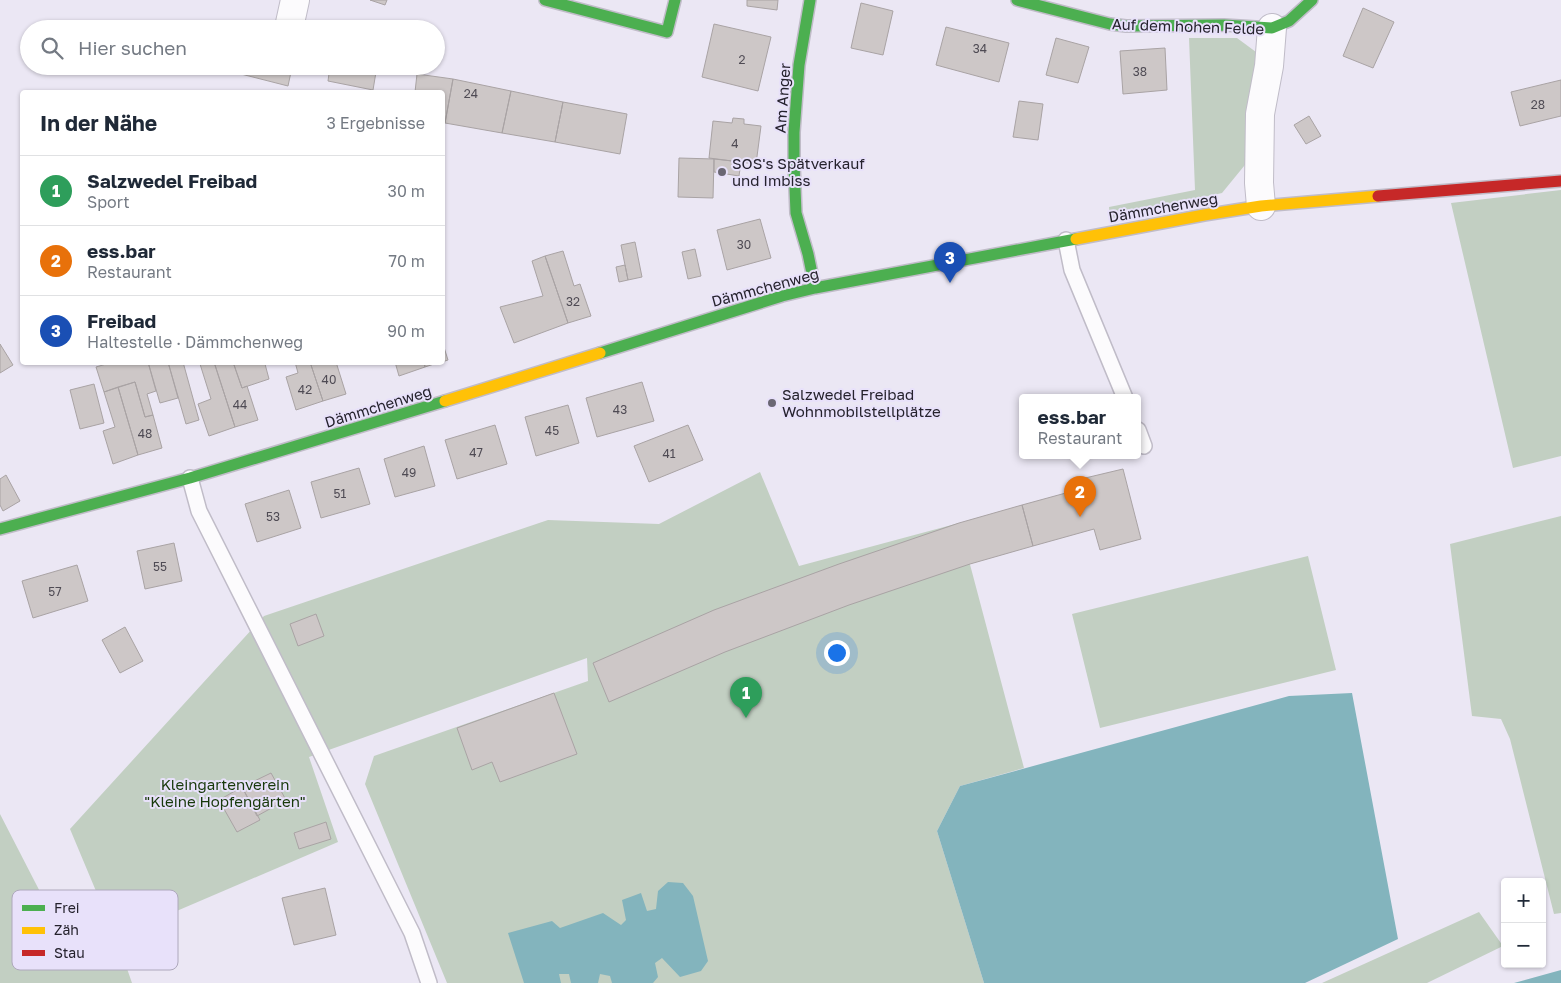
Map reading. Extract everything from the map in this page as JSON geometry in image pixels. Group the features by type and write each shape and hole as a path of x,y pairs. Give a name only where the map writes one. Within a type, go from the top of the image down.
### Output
{"street":[{"path":"545,0 667,32 675,0"},
{"name":"Am Anger","path":"810,0 799,65 794,132 794,190 796,212 815,288"},
{"name":"Auf dem hohen Felde","path":"1016,0 1110,24 1126,26 1224,25 1272,28"},
{"path":"1261,206 1259,175 1260,114 1269,66 1272,28 1289,21 1312,0"},
{"name":"Dämmchenweg","path":"0,529 190,478 363,426 726,312 815,288 1066,240 1261,206 1561,181"}],"lane":[{"path":"1066,240 1072,270 1123,394"},
{"path":"1141,438 1144,446"},
{"path":"190,478 199,511 412,933 429,983"}],"green space":[{"path":"1189,38 1237,38 1256,52 1249,160 1222,193 1110,219 1109,207 1195,190"},
{"path":"1561,190 1561,456 1513,468 1451,203"},
{"name":"Kleingartenverein \"Kleine Hopfengärten\"","path":"760,472 799,566 959,523 1024,768 960,786 937,831 984,983 447,983 365,784 374,756 588,681 587,658 309,757 338,842 178,910 178,890 96,890 70,829 264,616 548,520 659,524"},
{"path":"1561,516 1561,913 1554,914 1510,739 1501,719 1472,716 1450,544"},
{"path":"1308,556 1336,670 1100,728 1072,614"},
{"path":"0,814 39,890 12,890 12,970 127,970 132,983 0,983"},
{"path":"1479,912 1501,943 1501,947 1427,983 1322,983"}],"water":[{"path":"1352,693 1398,939 1305,983 984,983 937,831 960,786 1289,696"},
{"path":"668,882 683,883 693,896 708,961 701,971 680,977 662,958 655,963 658,977 653,983 612,983 610,976 600,974 598,983 571,983 569,974 559,974 561,983 524,983 508,933 552,921 560,928 603,913 621,925 626,920 622,900 641,893 647,911 656,909 658,891"},
{"path":"1561,970 1561,983 1514,983"}],"building":[{"path":"370,0 387,0 385,5"},
{"path":"747,0 778,0 777,10 747,6"},
{"path":"861,3 893,11 883,55 851,48"},
{"path":"1363,8 1394,22 1373,68 1343,56"},
{"path":"714,24 771,37 758,91 702,77"},
{"path":"946,27 1009,43 999,82 936,65"},
{"path":"1056,38 1089,47 1078,83 1046,75"},
{"path":"1165,48 1167,90 1123,94 1120,51"},
{"path":"245,75 290,75 288,86"},
{"path":"329,75 376,75 373,90 328,81"},
{"path":"417,75 453,79 445,123 445,90 415,90"},
{"path":"453,79 511,91 502,133 445,123"},
{"path":"1561,80 1561,116 1520,126 1511,92"},
{"path":"511,91 563,102 555,142 502,133"},
{"path":"1019,101 1043,104 1038,140 1013,137"},
{"path":"563,102 627,114 620,154 555,142"},
{"path":"1309,116 1321,136 1306,144 1294,125"},
{"path":"733,118 744,119 744,124 761,126 756,164 709,158 713,121 732,123"},
{"path":"679,158 714,159 713,198 678,197"},
{"path":"714,159 741,162 739,176 714,172"},
{"path":"760,219 771,258 727,270 717,230"},
{"path":"635,242 642,277 628,280 621,245"},
{"path":"695,249 701,276 688,279 682,252"},
{"path":"563,251 574,286 580,284 591,316 568,323 545,256"},
{"path":"545,256 568,323 514,343 500,307 543,296 532,261"},
{"path":"625,265 628,280 619,282 616,267"},
{"path":"0,344 13,365 0,373"},
{"path":"445,350 448,360 445,361"},
{"path":"103,365 149,365 156,391 147,394 153,415 145,417 135,382 104,392 96,367"},
{"path":"149,365 169,365 178,398 160,403"},
{"path":"169,365 184,365 199,420 186,424"},
{"path":"200,365 215,365 235,427 209,436 198,404 211,399"},
{"path":"215,365 234,365 242,388 247,386 258,420 235,427"},
{"path":"234,365 265,365 269,379 242,388"},
{"path":"296,365 311,365 323,401 296,410 286,377 298,373"},
{"path":"311,365 337,365 346,394 323,401"},
{"path":"396,365 425,365 425,367 399,376"},
{"path":"135,382 145,417 153,415 162,448 138,455 118,387"},
{"path":"642,382 654,421 597,437 586,398"},
{"path":"94,384 104,423 80,429 70,390"},
{"path":"118,387 138,455 113,464 103,431 115,427 104,392"},
{"path":"568,405 579,443 536,456 525,417"},
{"path":"495,425 507,464 457,479 445,440"},
{"path":"688,425 703,460 649,482 634,446"},
{"path":"424,446 435,486 395,497 384,459"},
{"path":"359,468 370,504 321,518 311,482"},
{"path":"1123,469 1141,539 1100,550 1094,529 1033,546 1022,505 1084,488 1081,479"},
{"path":"6,475 20,501 3,511 0,505 0,479"},
{"path":"289,490 301,528 257,542 245,504"},
{"path":"1022,505 1033,546 970,564 849,605 725,652 609,702 593,663 714,610 839,564 959,523"},
{"path":"174,543 182,581 145,589 137,551"},
{"path":"77,565 88,601 33,618 22,581"},
{"path":"316,614 324,636 298,646 290,624"},
{"path":"125,627 143,661 120,673 102,640"},
{"path":"554,693 577,754 500,782 492,762 472,770 457,728"},
{"path":"271,773 286,800 257,816 242,787"},
{"path":"242,787 260,820 237,832 219,800"},
{"path":"326,822 331,839 299,849 294,833"},
{"path":"325,888 336,935 294,945 282,898"}],"traffic: fast":[{"path":"545,0 667,32 675,0"},
{"path":"810,0 799,65 794,132 794,163 796,213 808,254 815,288"},
{"path":"1017,0 1110,24 1126,26 1224,25 1272,28 1289,21 1312,0"},
{"path":"600,353 782,296 815,288 1076,239"},
{"path":"0,529 190,478 445,401"}],"traffic: slow":[{"path":"1076,239 1261,206 1378,196"},
{"path":"445,401 600,353"}],"traffic: jam":[{"path":"1378,196 1561,181"}],"place":[{"name":"SOS's Spätverkauf und Imbiss","path":"722,172"},
{"name":"Freibad","path":"950,283"},
{"name":"Salzwedel Freibad Wohnmobilstellplätze","path":"772,403"},
{"name":"ess.bar","path":"1080,517"},
{"name":"Salzwedel Freibad","path":"746,718"}]}
